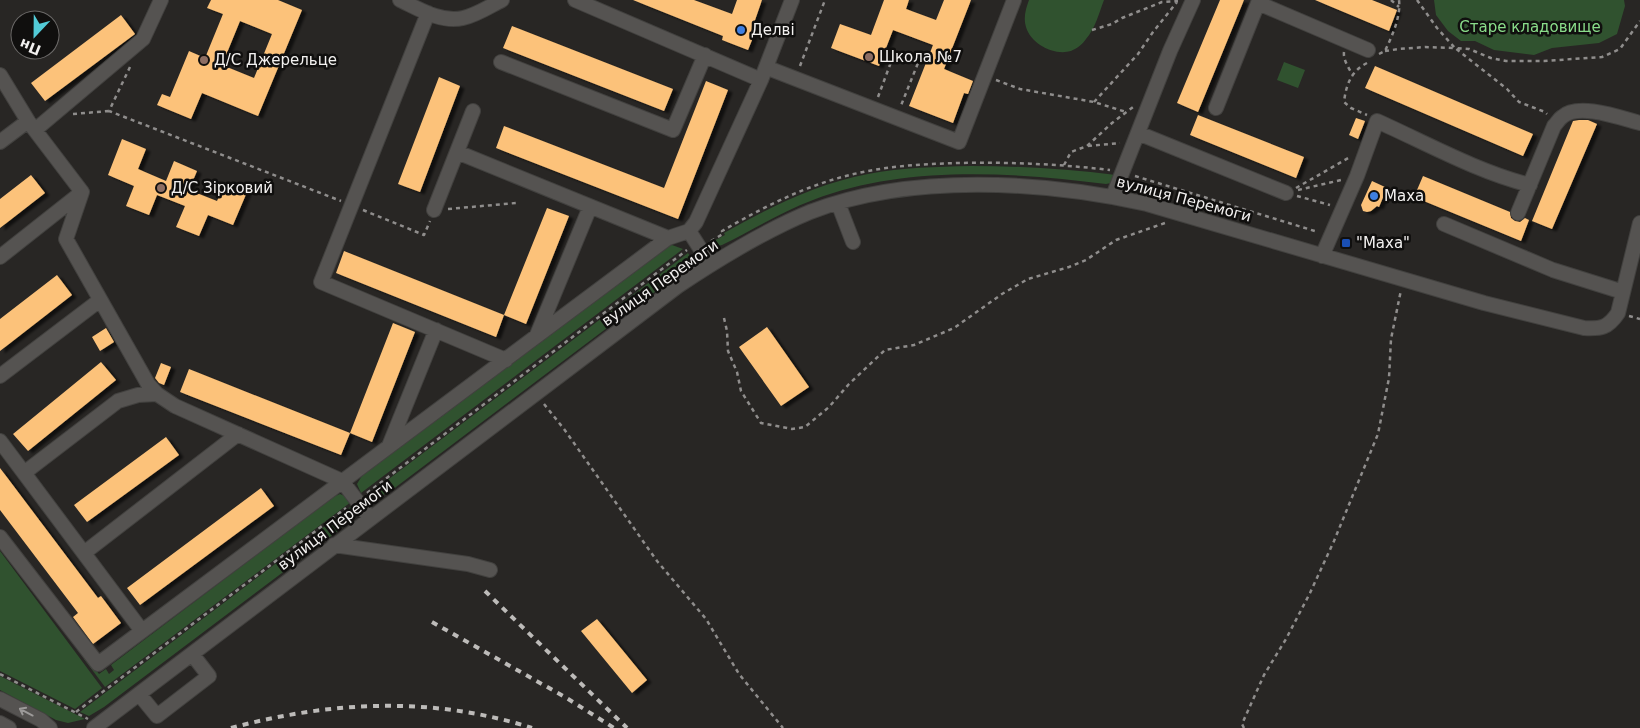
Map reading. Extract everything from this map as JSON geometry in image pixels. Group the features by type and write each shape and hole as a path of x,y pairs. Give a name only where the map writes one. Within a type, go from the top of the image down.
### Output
{"street":[{"path":"400,0 441,18 451,19 475,14 502,0"},
{"path":"575,0 761,80"},
{"path":"0,537 98,664 668,238 689,232 706,202 761,80 792,0"},
{"path":"773,70 959,142 1014,0"},
{"path":"1113,196 1192,0"},
{"path":"1216,108 1258,1 1345,40 1372,55"},
{"path":"0,142 32,126 143,38 155,2"},
{"path":"428,13 321,282 506,360"},
{"path":"501,62 674,130 705,56"},
{"path":"0,75 32,126 82,192"},
{"path":"1518,213 1554,126 1563,115 1588,110 1640,123"},
{"path":"434,210 473,111"},
{"path":"1322,256 1344,208 1377,121 1508,179 1530,185"},
{"path":"1137,137 1286,193"},
{"path":"457,152 668,238"},
{"name":"вулиця Перемоги","path":"96,727 678,286 710,264 787,222 838,203 890,192 952,186 1059,188 1113,196 1182,214 1484,303 1584,328 1604,328 1612,323 1618,313 1623,292"},
{"path":"0,257 82,192"},
{"path":"82,192 66,239 148,384 157,394 175,406 342,481 370,518"},
{"path":"838,203 853,242"},
{"path":"536,336 590,207"},
{"path":"1444,224 1552,270 1623,292 1640,223"},
{"path":"689,232 710,264"},
{"path":"0,376 100,300"},
{"path":"388,447 436,330"},
{"path":"24,473 118,401 138,395 157,394"},
{"path":"84,553 238,434"},
{"path":"0,441 142,631"},
{"path":"334,545 468,564 490,570"},
{"path":"140,694 157,716 209,676 192,654"},
{"path":"0,699 41,720 50,728"},
{"path":"0,723 9,728"}],"path":[{"path":"798,71 825,0"},
{"path":"1390,0 1400,8"},
{"path":"1384,51 1396,25 1400,8 1399,0"},
{"path":"1417,0 1437,28 1455,48 1507,88 1519,102 1546,112 1554,126"},
{"path":"1092,30 1112,24 1162,2 1178,1 1138,54 1094,102"},
{"path":"1377,121 1351,108 1344,102 1346,89 1352,76 1372,55 1384,51 1425,47 1469,50 1490,58 1506,61 1602,58 1620,49 1640,21"},
{"path":"1345,40 1344,56 1352,76"},
{"path":"876,101 894,54 918,63 900,110 892,107"},
{"path":"109,111 130,66"},
{"path":"985,76 1020,89 1094,102 1126,112"},
{"path":"1087,146 1133,107"},
{"path":"71,114 109,111 424,235 434,210 516,203"},
{"path":"1064,165 1071,152 1087,146 1137,137"},
{"path":"1286,193 1367,148"},
{"path":"76,712 683,253 706,244 723,234 722,231 773,203 805,189 850,174 882,168 934,164 1014,162 1064,165 1122,172 1332,237"},
{"path":"1286,193 1357,176"},
{"path":"1286,193 1344,208"},
{"path":"724,318 728,351 741,391 760,423 792,429 805,428 829,407 849,384 885,350 914,345 954,328 1002,294 1028,279 1086,260 1116,240 1161,225 1182,214"},
{"path":"1242,728 1242,724 1264,675 1286,639 1334,541 1378,434 1389,378 1391,339 1402,280"},
{"path":"536,394 564,429 658,561 706,619 739,674 783,728"},
{"path":"0,674 76,712 96,727"}],"green space":[{"path":"1029,0 1104,0 1094,26 1085,41 1071,51 1058,52 1044,47 1033,39 1029,33 1025,20"},
{"name":"Старе кладовище","path":"1434,0 1624,0 1625,6 1617,34 1599,43 1552,48 1534,55 1494,50 1475,41 1461,41 1448,31 1436,15"},
{"path":"1284,62 1305,70 1298,88 1277,80"},
{"path":"971,166 1044,168 1116,175 1111,183 1106,184 1034,177 958,174 920,176 883,181 847,189 813,200 722,245 713,247 706,245 725,235 724,233 776,206 812,190 849,178 894,170"},
{"path":"672,245 683,249 361,493 357,484 363,474 667,246"},
{"path":"688,253 693,261 684,270 392,490 376,499 365,497"},
{"path":"340,494 347,497 351,502 105,687 84,659 86,657 99,674 106,669 109,674 114,670 111,665 333,497"},
{"path":"353,505 356,511 351,521 104,707 89,716 80,712"},
{"path":"0,551 102,688 75,709 0,671"},
{"path":"0,676 85,719 68,723 56,720 0,690"}],"building":[{"name":"Д/С Джерельце","path":"211,0 278,0 302,10 258,116 202,93 191,119 157,105 162,94 170,97 189,51 205,58 223,14 207,8","holes":["240,21 272,34 254,78 222,65"]},
{"path":"633,0 694,0 732,14 737,0 762,0 754,23 758,25 748,50 722,40 723,36"},
{"name":"Школа №7","path":"884,0 909,0 906,9 936,20 944,0 971,0 944,69 973,81 968,94 964,93 953,123 909,106 933,45 893,30 879,66 831,48 840,24 871,35"},
{"path":"1220,0 1244,0 1198,112 1177,103"},
{"path":"1315,0 1372,0 1397,10 1389,31"},
{"path":"121,15 135,34 45,101 31,83"},
{"path":"512,26 673,89 664,111 503,48"},
{"path":"1375,66 1533,134 1523,156 1365,88"},
{"path":"439,77 460,86 420,192 398,184"},
{"path":"706,81 728,90 678,219 496,148 504,126 664,188"},
{"path":"1198,115 1304,157 1296,178 1190,135"},
{"path":"1356,118 1365,121 1358,139 1349,135"},
{"path":"1588,120 1597,124 1552,229 1532,221 1573,121"},
{"name":"Д/С Зірковий","path":"122,139 146,149 138,169 166,181 174,161 197,171 189,190 217,201 225,183 247,192 233,225 208,215 199,236 176,227 185,206 157,195 149,215 126,206 134,186 108,175"},
{"path":"31,175 45,193 0,228 0,199"},
{"path":"1423,176 1510,212 1511,218 1515,221 1520,222 1525,218 1529,220 1521,241 1414,197"},
{"name":"Маха","path":"1372,181 1387,188 1379,207 1377,206 1367,212 1363,211 1361,205"},
{"path":"547,208 569,216 526,324 504,315"},
{"path":"344,251 504,315 496,337 336,273"},
{"path":"57,275 72,295 0,351 0,319"},
{"path":"393,323 415,332 372,442 350,433"},
{"path":"767,327 809,387 781,406 739,347"},
{"path":"106,328 114,342 100,351 92,337"},
{"path":"101,362 116,380 28,451 13,434"},
{"path":"161,363 171,367 164,385 155,378"},
{"path":"189,369 350,433 341,455 180,392"},
{"path":"166,437 179,455 87,522 74,505"},
{"path":"0,468 98,598 101,596 121,623 93,644 73,617 78,613 0,510"},
{"path":"261,488 274,506 140,605 127,588"},
{"path":"597,619 647,680 632,693 581,631"}],"railway":[{"path":"485,591 627,728"},
{"path":"432,622 565,697 614,728"},
{"path":"231,728 306,712 382,706 420,707 457,711 495,718 532,728"}],"place":[{"name":"Делві","path":"741,30"},
{"name":"Школа №7","path":"869,57"},
{"name":"Д/С Джерельце","path":"204,60"},
{"name":"Д/С Зірковий","path":"161,188"},
{"name":"Маха","path":"1374,196"},
{"name":"\"Маха\"","path":"1346,243"}]}
